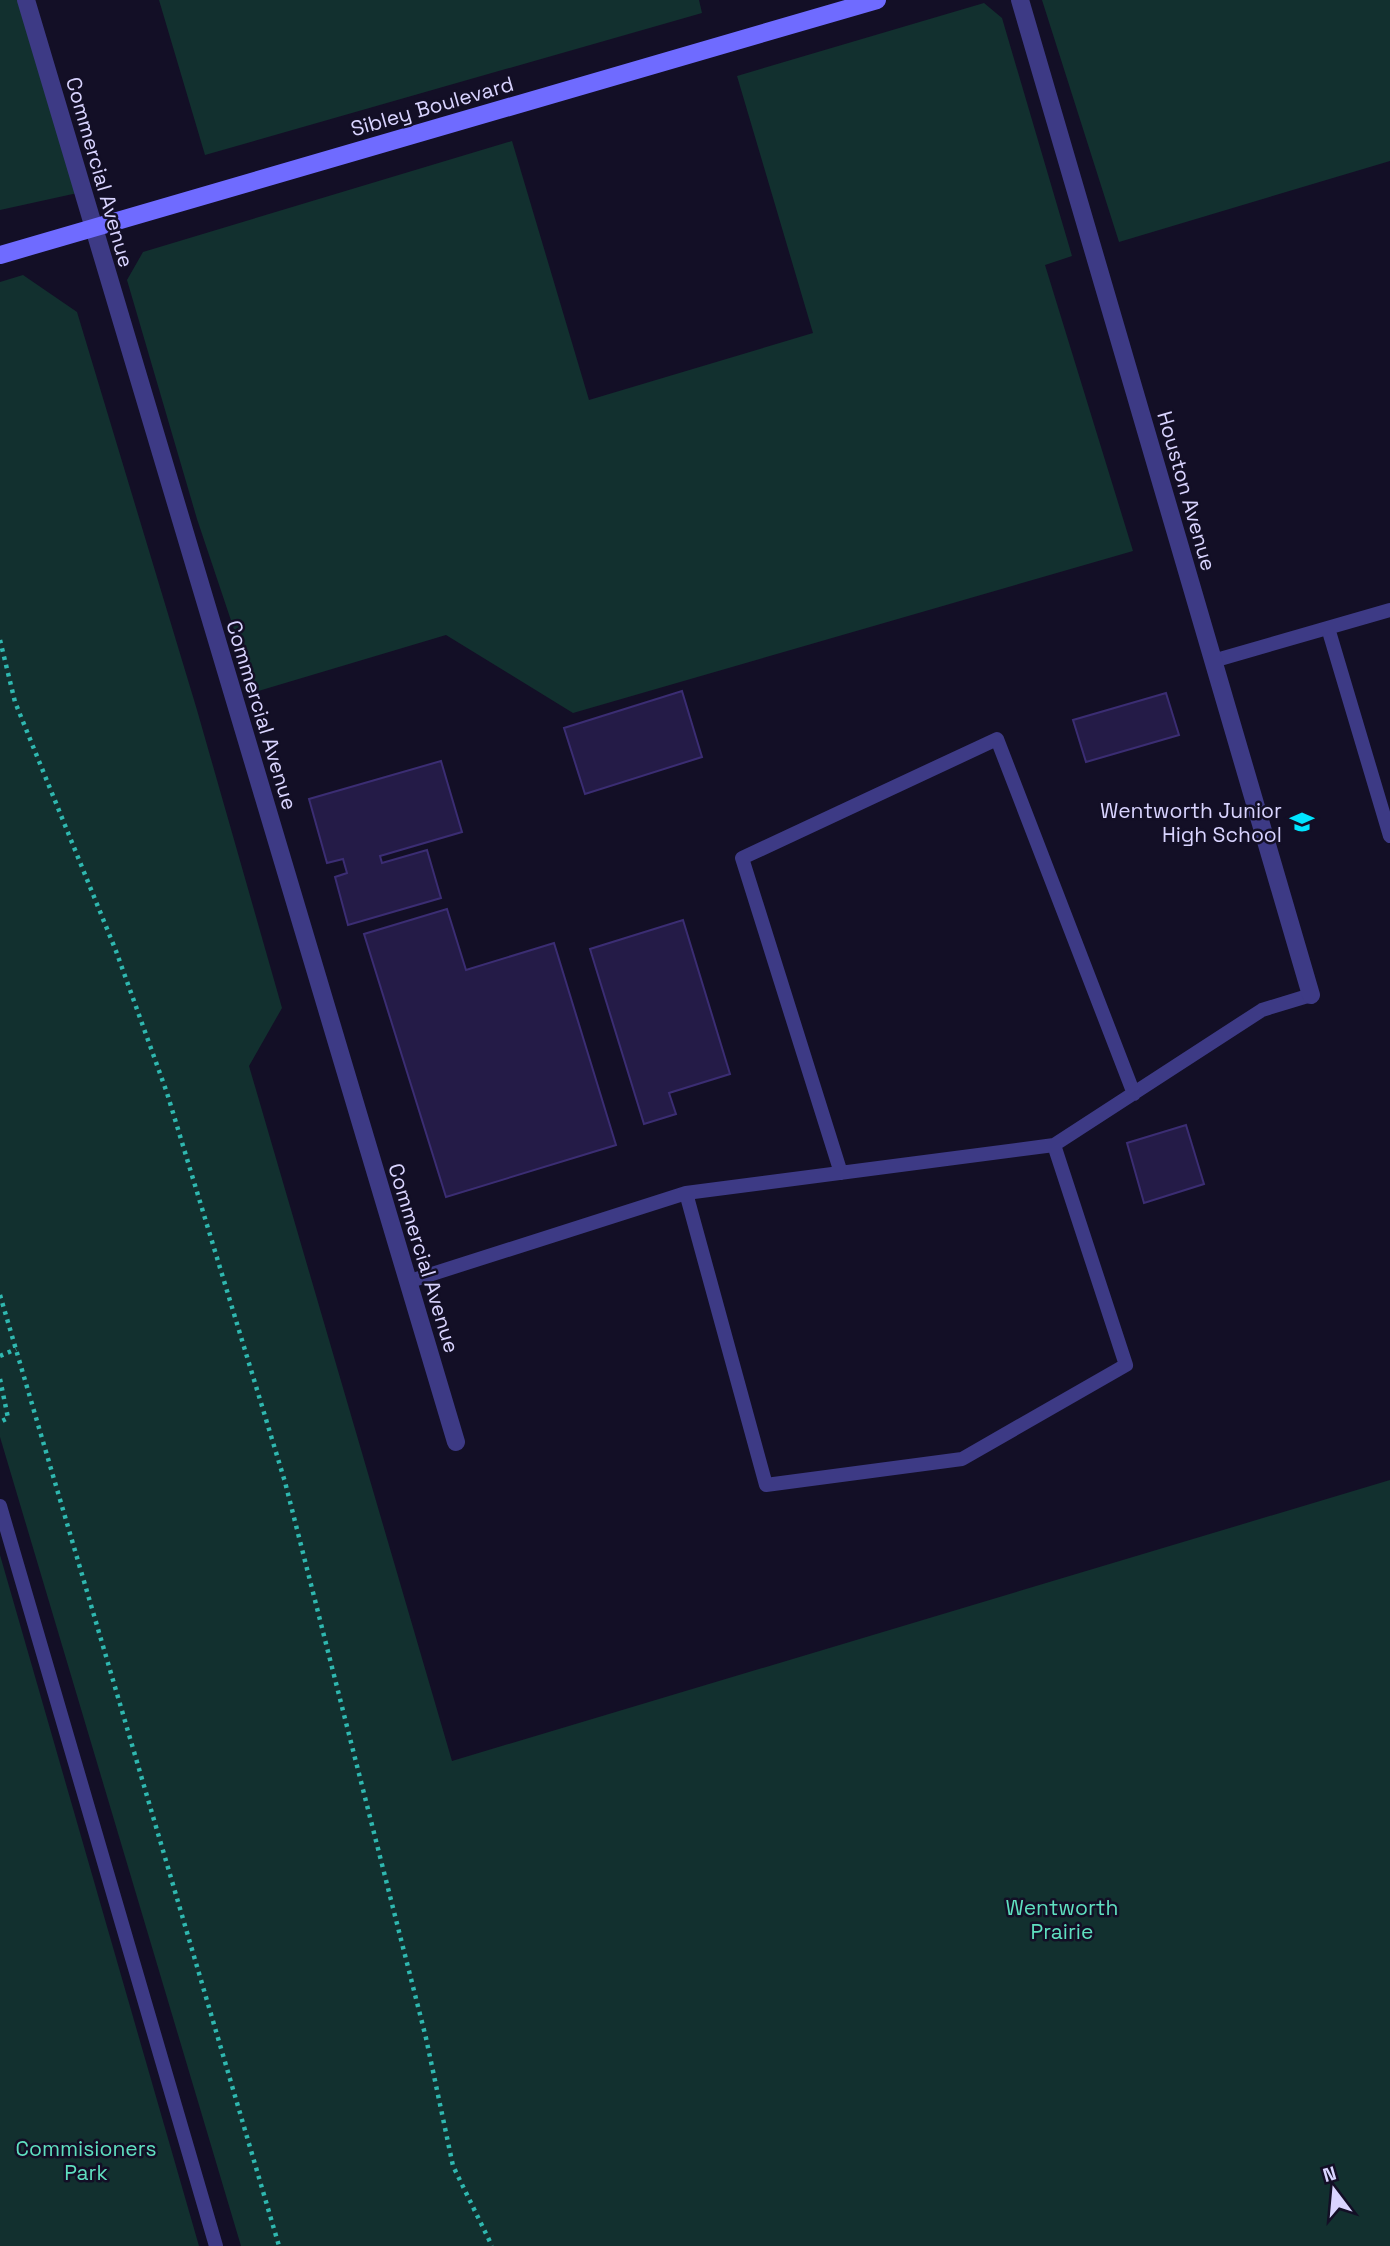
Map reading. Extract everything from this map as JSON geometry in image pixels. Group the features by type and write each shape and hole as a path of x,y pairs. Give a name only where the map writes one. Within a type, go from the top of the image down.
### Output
{"main road":[{"name":"Sibley Boulevard","path":"0,255 877,0"}],"street":[{"name":"Commercial Avenue","path":"26,0 92,229 456,1442"},
{"name":"Houston Avenue","path":"1020,0 1311,995"}],"lane":[{"path":"1213,661 1390,610"},
{"path":"1328,628 1390,836"},
{"path":"841,1173 742,858 997,739 1134,1094"},
{"path":"407,1282 686,1193 1054,1146 1262,1010 1311,995"},
{"path":"686,1193 766,1485 962,1459 1126,1365 1054,1146"},
{"path":"0,1506 216,2246"}],"path":[{"path":"0,640 15,702 116,951 171,1106 285,1482 426,2038 453,2166 492,2246"},
{"path":"0,1295 279,2246"},
{"path":"0,1356 16,1349"},
{"path":"0,1379 8,1418 0,1422"}],"green space":[{"path":"0,0 26,0 82,192 0,210"},
{"path":"159,0 699,0 702,13 205,155"},
{"path":"1042,0 1390,0 1390,161 1119,242"},
{"path":"984,3 1002,18 1072,256 1045,265 1133,551 573,713 446,635 255,692 197,519 127,280 143,252 512,141 589,400 813,333 737,76"},
{"name":"Wentworth Prairie","path":"23,275 77,312 197,710 282,1008 249,1066 452,1761 1390,1480 1390,2246 241,2246 0,1437 0,282"},
{"name":"Commisioners Park","path":"0,1555 199,2246 0,2246"}],"building":[{"path":"682,691 702,757 585,794 564,728"},
{"path":"1166,693 1179,735 1086,762 1073,720"},
{"path":"441,761 462,832 380,856 382,863 427,850 441,898 348,925 335,877 347,873 343,859 327,863 309,799"},
{"path":"447,909 466,970 554,943 616,1145 446,1197 364,934"},
{"path":"683,920 730,1074 669,1093 676,1114 644,1124 590,949"},
{"path":"1186,1125 1204,1184 1144,1203 1127,1143"}],"place":[{"name":"Wentworth Junior High School","path":"1302,822"}]}
